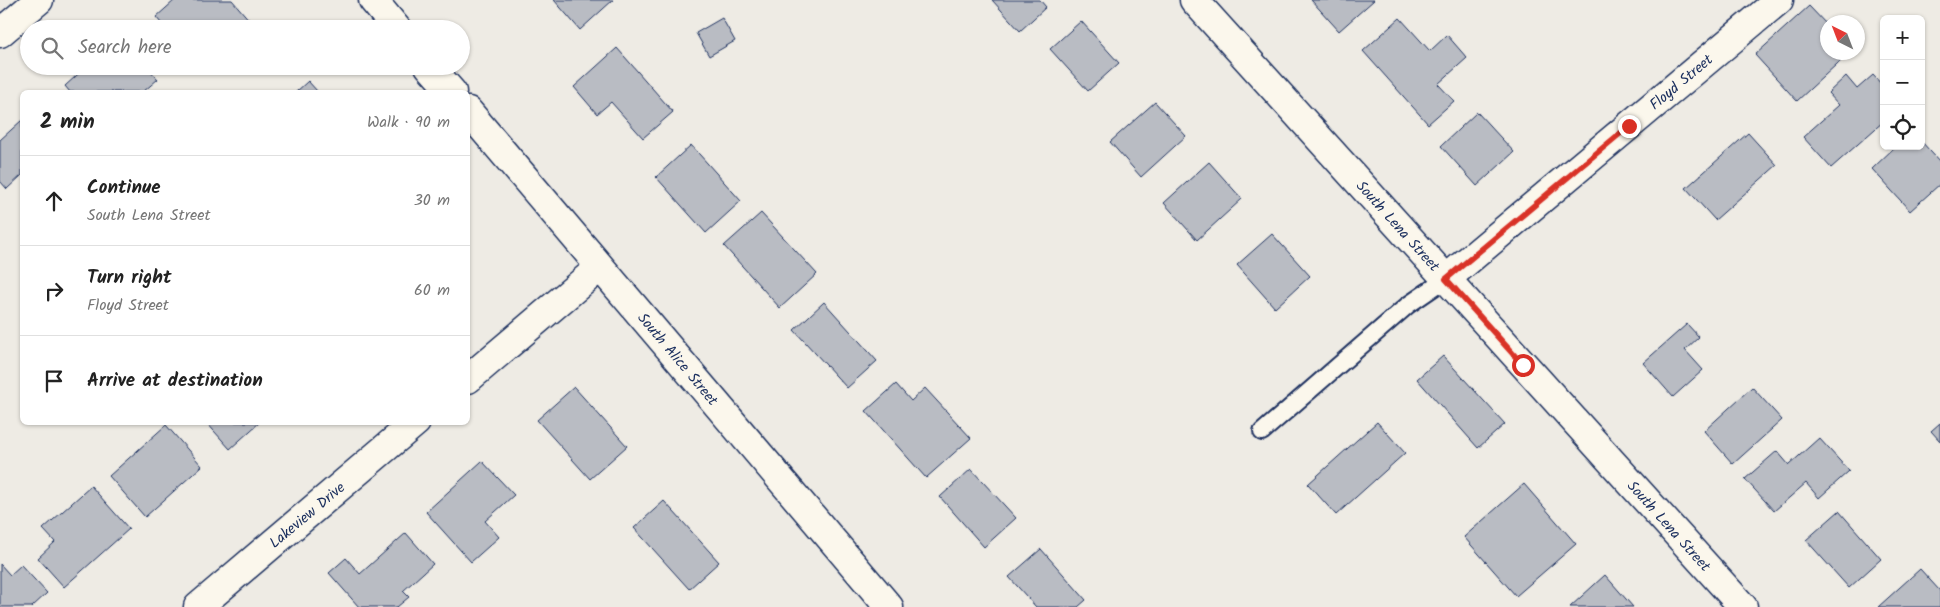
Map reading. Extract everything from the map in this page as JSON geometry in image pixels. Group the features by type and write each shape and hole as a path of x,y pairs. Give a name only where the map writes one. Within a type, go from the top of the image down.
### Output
{"street":[{"path":"0,33 39,0"},
{"path":"373,0 390,20"},
{"name":"South Lena Street","path":"1194,0 1742,607"},
{"name":"Floyd Street","path":"1446,279 1780,0"},
{"path":"437,75 450,90"},
{"name":"South Alice Street","path":"470,113 889,607"},
{"path":"470,377 600,267"},
{"name":"Lakeview Drive","path":"198,607 412,425"}],"lane":[{"path":"1262,432 1408,306 1446,279"}],"building":[{"path":"175,0 232,0 249,20 158,20 156,17"},
{"path":"554,0 613,0 580,30"},
{"path":"992,0 1040,0 1046,7 1020,31"},
{"path":"1311,0 1374,0 1339,31"},
{"path":"1809,6 1820,18 1820,60 1841,60 1797,101 1755,55"},
{"path":"722,18 735,41 709,56 696,33"},
{"path":"1400,18 1430,51 1447,35 1467,58 1438,84 1454,101 1428,124 1363,51"},
{"path":"1081,21 1119,63 1088,91 1050,49"},
{"path":"617,48 673,112 643,138 611,102 597,114 574,87"},
{"path":"77,75 154,75 158,79 145,90 68,90 65,86"},
{"path":"1873,75 1880,83 1880,125 1831,168 1803,137 1839,105 1828,93 1846,76 1857,89"},
{"path":"308,81 316,90 298,90"},
{"path":"1155,102 1186,136 1141,177 1110,142"},
{"path":"1477,112 1514,152 1477,186 1441,146"},
{"path":"20,122 20,177 7,189 0,181 0,140"},
{"path":"1748,133 1777,165 1715,220 1686,188"},
{"path":"691,145 741,201 706,233 656,177"},
{"path":"1925,145 1940,162 1940,184 1910,211 1872,169 1892,150 1925,150"},
{"path":"1209,162 1242,199 1197,240 1164,203"},
{"path":"761,213 817,274 780,308 724,246"},
{"path":"1272,234 1310,276 1275,308 1237,265"},
{"path":"824,302 877,361 847,388 794,330"},
{"path":"1687,324 1699,337 1685,350 1703,370 1673,397 1643,363"},
{"path":"1443,356 1505,424 1478,448 1417,379"},
{"path":"896,384 911,401 925,388 971,438 926,478 866,411"},
{"path":"574,387 627,446 590,479 537,420"},
{"path":"1752,387 1782,420 1733,464 1704,431"},
{"path":"1377,422 1405,453 1336,515 1308,484"},
{"path":"1940,423 1940,441 1931,431"},
{"path":"166,425 202,466 145,517 109,476"},
{"path":"209,425 257,425 230,449"},
{"path":"1819,438 1849,471 1819,498 1806,483 1774,511 1745,479 1777,451 1789,465"},
{"path":"482,461 514,495 485,521 499,537 471,562 426,512"},
{"path":"971,469 1016,518 984,547 940,497"},
{"path":"1524,484 1576,544 1516,596 1464,537"},
{"path":"91,486 129,529 64,587 38,558 55,542 43,529"},
{"path":"664,501 719,562 689,589 634,528"},
{"path":"1839,511 1881,559 1849,588 1806,540"},
{"path":"406,533 433,564 403,591 409,597 397,607 359,607 329,573 346,558 360,574"},
{"path":"1041,549 1086,600 1078,607 1036,607 1009,577"},
{"path":"0,564 10,575 21,565 47,593 32,607 0,607"},
{"path":"1920,569 1940,591 1940,607 1878,607"},
{"path":"1605,575 1633,607 1570,607"}],"route":[{"path":"1523,365 1446,279 1629,126"}]}
